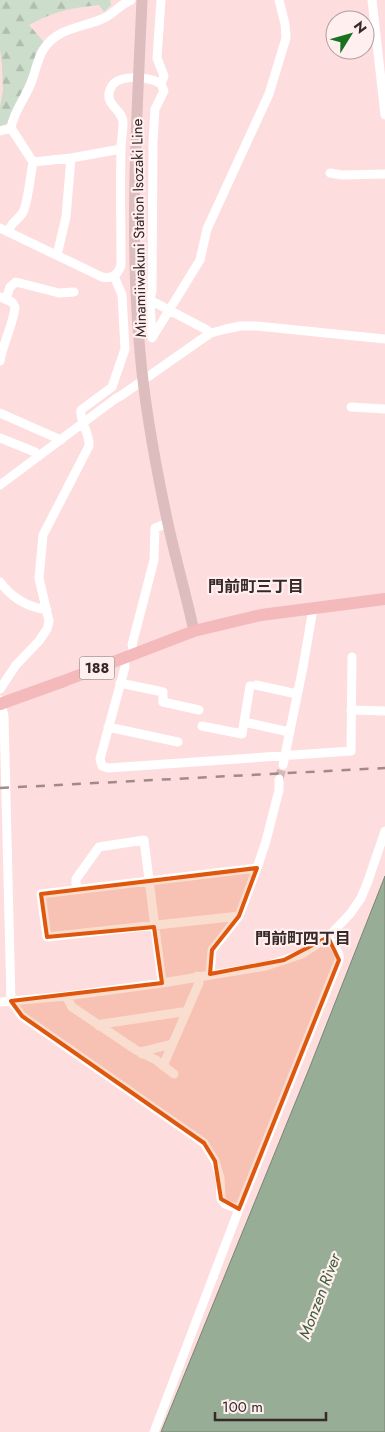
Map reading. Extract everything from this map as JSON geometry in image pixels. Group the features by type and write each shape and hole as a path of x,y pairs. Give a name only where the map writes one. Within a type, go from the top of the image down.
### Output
{"highway":[{"name":"188","path":"0,702 194,631 261,615 385,599"}],"main road":[{"name":"Minamiiwakuni Station Isozaki Line","path":"142,0 135,184 136,298 148,420 168,523 194,631"}],"street":[{"path":"11,128 42,51 50,40 65,31 104,19 121,4 131,0"},
{"path":"161,0 157,58 164,76 164,81 161,84"},
{"path":"11,128 33,162 24,210 20,217 4,230 102,277 108,278 114,276 121,265 121,149 123,121 119,112 110,103 108,94 114,82 120,79 151,79 161,84 164,91 155,109 153,135 152,291 150,300 152,338 200,260 207,229 268,94 286,38 285,24 279,0"},
{"path":"372,0 385,115"},
{"path":"0,131 11,128"},
{"path":"33,162 71,158 121,149"},
{"path":"58,255 66,217 71,158"},
{"path":"330,173 342,175 385,174"},
{"path":"0,689 16,664 39,641 47,629 49,621 39,578 43,535 88,446 89,438 80,416 81,410 112,387 126,349 122,295 114,276"},
{"path":"0,361 15,307 12,302 3,298 10,287 16,282 59,293 74,292"},
{"path":"150,300 211,333"},
{"path":"0,485 144,379 211,333 240,326 257,326 385,339"},
{"path":"351,407 385,408"},
{"path":"0,413 62,440"},
{"path":"0,438 35,452 38,457"},
{"path":"168,523 156,528 154,560 108,727 100,759 102,766 108,768 350,751 352,657"},
{"path":"0,582 4,592 16,599 47,610"},
{"path":"283,765 313,609"},
{"path":"120,683 163,692 163,702 199,710"},
{"path":"202,726 242,734 253,686 297,694"},
{"path":"0,702 4,716 11,1002 22,1016 204,1143 216,1161 220,1178 221,1199 225,1204 238,1209"},
{"path":"351,710 385,711"},
{"path":"244,722 289,732"},
{"path":"108,727 178,742"},
{"path":"210,974 212,950 239,916 257,868 266,841 280,779"},
{"path":"0,1002 66,996 162,983 266,966 302,954 328,937 350,914 361,898 373,869 385,831"},
{"path":"76,890 76,879 99,846 144,840 162,983"},
{"path":"0,874 8,868"},
{"path":"239,916 47,938 42,894 257,868"},
{"path":"154,1432 238,1209 339,960 338,954 328,937"},
{"path":"163,1066 199,983 197,976"},
{"path":"66,996 72,1007 174,1074"},
{"path":"99,1026 182,1012 185,1014"},
{"path":"142,1054 144,1051 172,1044"}],"highlighted area":[{"path":"257,868 239,916 212,950 210,974 284,960 328,937 339,960 239,1209 221,1199 215,1161 204,1143 22,1016 11,1001 162,983 154,927 47,937 41,894"}],"green space":[{"path":"0,0 110,0 111,5 104,12 99,5 79,7 47,16 29,25 44,42 10,121 0,128 0,107 3,90 0,49"}],"water":[{"name":"Monzen River","path":"385,876 385,1432 161,1432 309,1069"}],"tunnel":[{"path":"279,779 283,765"}],"railway":[{"path":"0,788 385,768"}],"district":[{"name":"門前町三丁目","path":"256,586"},
{"name":"門前町四丁目","path":"303,938"}]}
